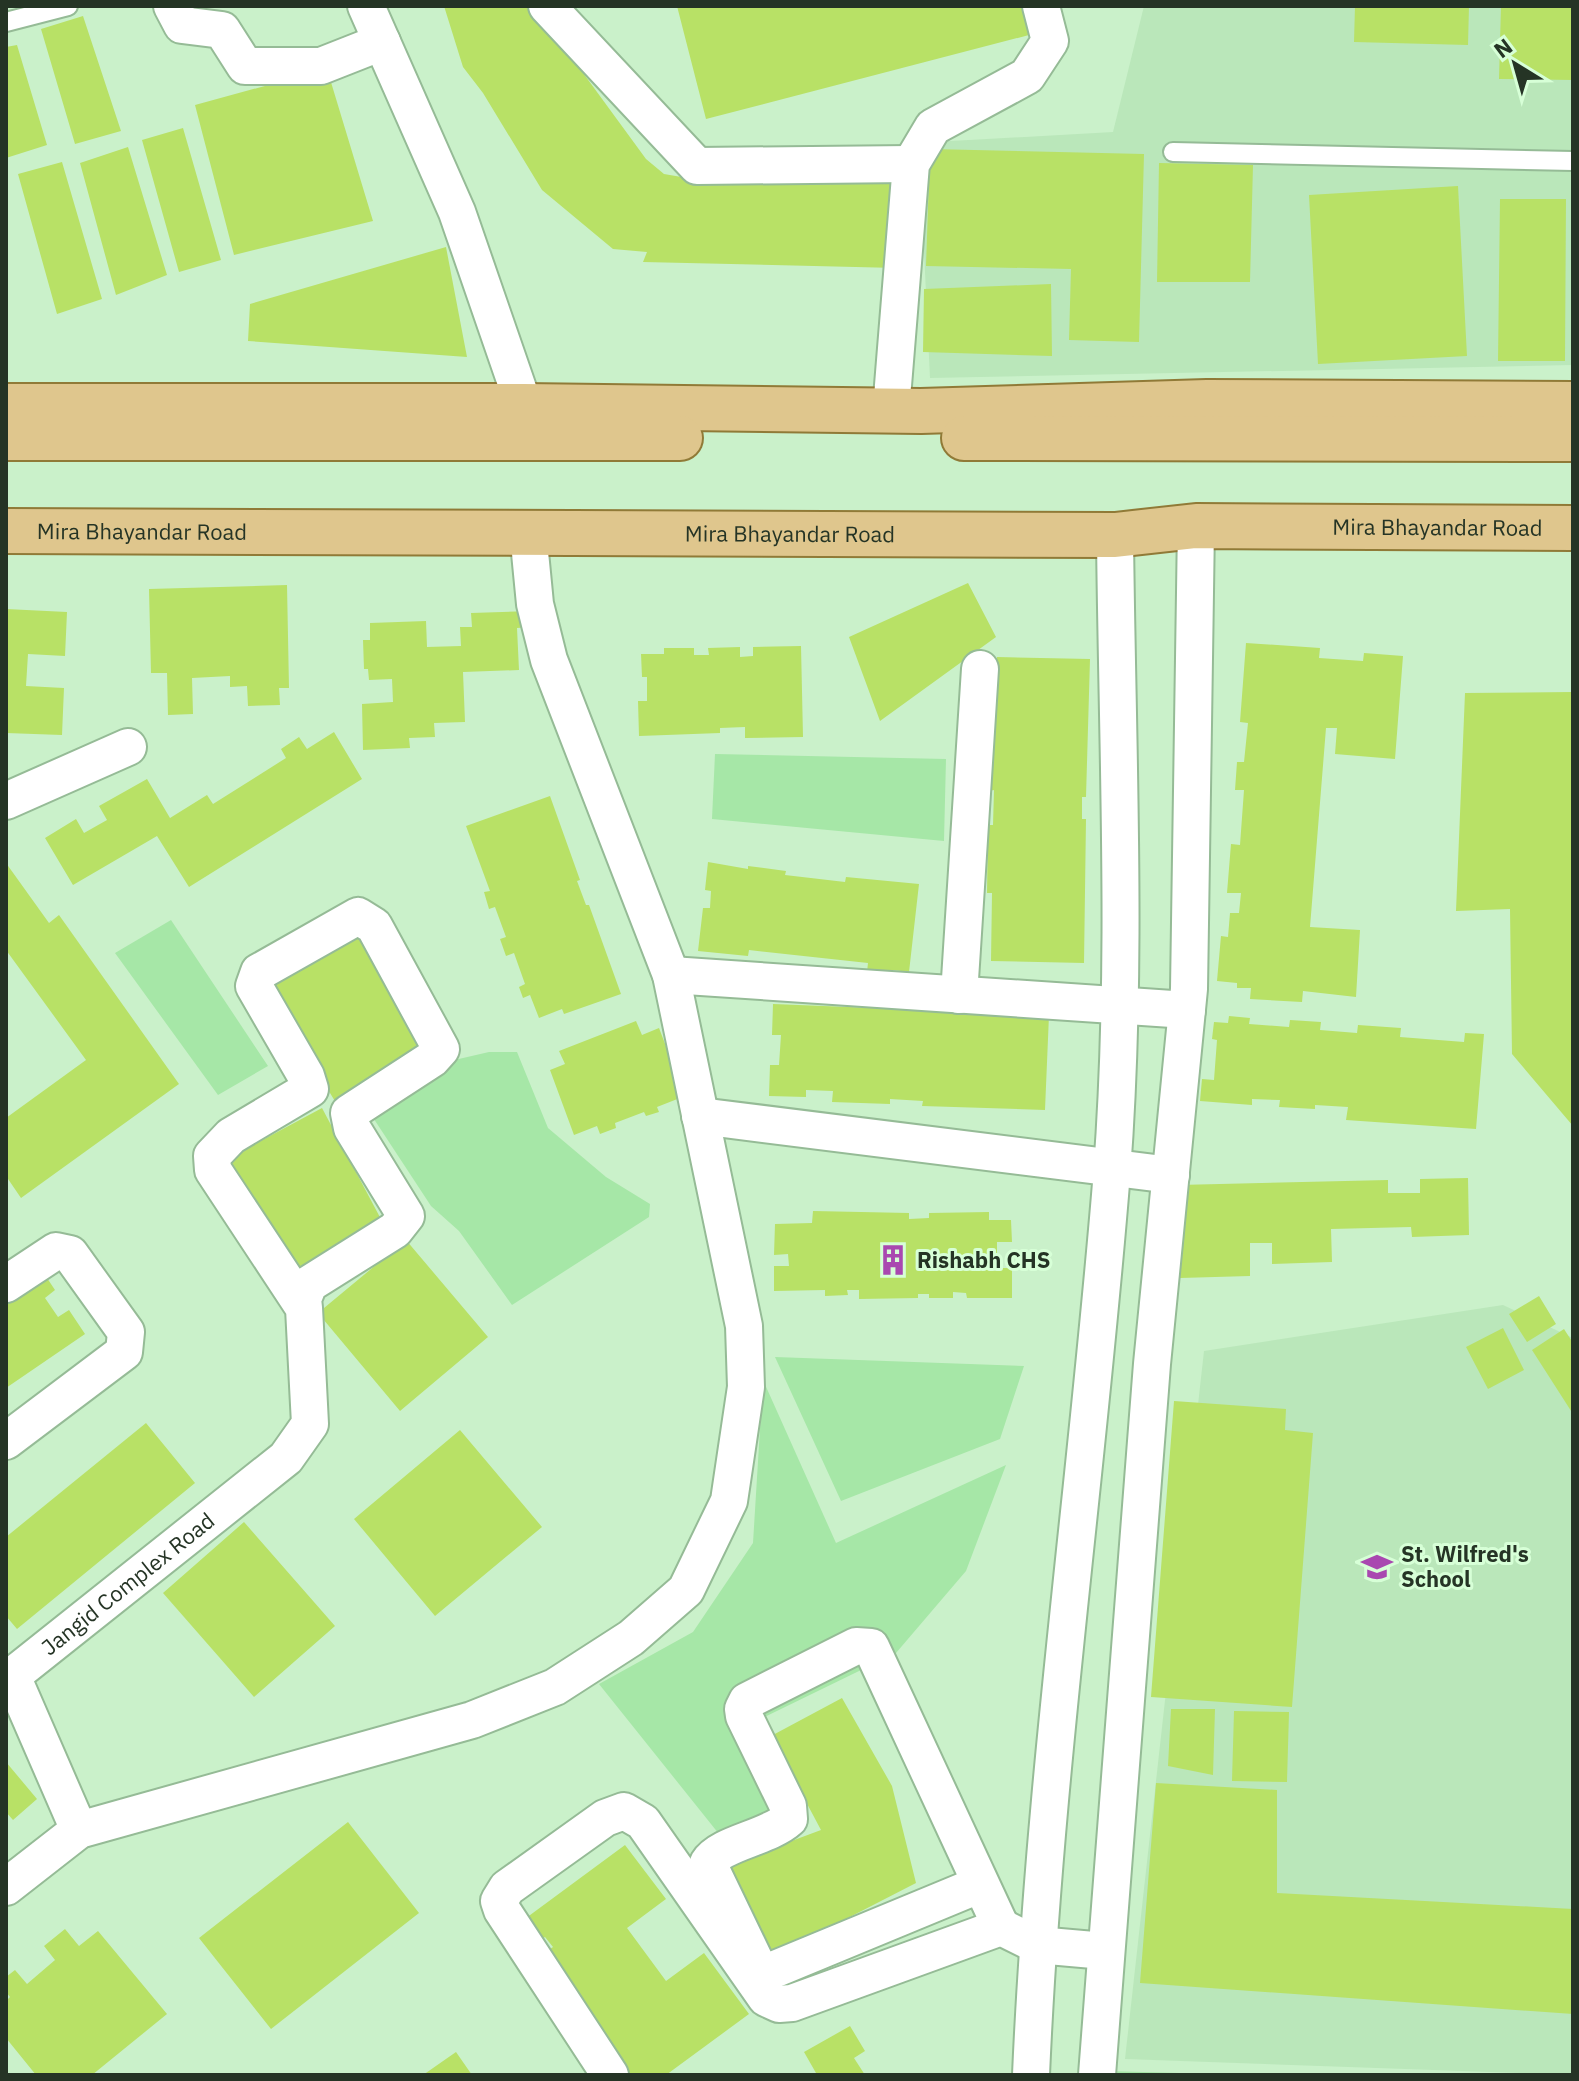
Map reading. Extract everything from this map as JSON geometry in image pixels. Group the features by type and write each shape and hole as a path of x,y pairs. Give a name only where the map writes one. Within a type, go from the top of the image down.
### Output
{"main road":[{"path":"6,406 891,410 1207,402 1573,404"},
{"path":"6,438 1573,439"},
{"path":"6,507 552,509 1573,505"},
{"name":"Mira Bhayandar Road","path":"6,531 1115,535 1196,526 1573,528"}],"street":[{"path":"172,6 182,25 222,30 245,66 321,66 382,42"},
{"path":"366,6 457,212 524,406"},
{"path":"547,6 697,166 911,164"},
{"path":"891,410 911,164 933,127 1027,76 1050,41 1041,6"},
{"path":"1097,2075 1152,1364 1187,1010 1196,526"},
{"path":"6,1887 79,1830 472,1720 555,1687 631,1638 686,1590 729,1501 746,1387 744,1326 671,975 549,660 535,604 528,532"},
{"path":"1031,2075 1037,1945 1112,1170 1121,1006 1115,535"},
{"path":"959,995 980,669"},
{"path":"6,801 128,747"},
{"name":"Jangid Complex Road","path":"79,1830 9,1673 286,1458 310,1424 310,1387 304,1308 303,1299 309,1284 395,1230 406,1216 352,1128 349,1113 432,1059 441,1049 374,926 358,916 259,972 254,986 306,1076 310,1089 231,1136 212,1156 213,1170 304,1308"},
{"path":"671,975 1187,1010"},
{"path":"700,1116 1171,1175"},
{"path":"6,1284 56,1251 70,1254 126,1332 124,1352 6,1441"},
{"path":"981,1884 773,1970 766,1972 759,1969 708,1863 720,1851 768,1834 789,1819 788,1806 744,1716 747,1701 856,1646 871,1647 1001,1927 1037,1945 1105,1951"},
{"path":"610,2075 499,1901 507,1888 605,1818 624,1811 643,1822 766,1998 779,2004 792,2003 1001,1927"}],"lane":[{"path":"6,22 68,6"},
{"path":"1173,152 1573,161"}],"shaded area":[{"path":"1144,6 1573,6 1573,365 930,378 920,166 933,142 1113,132"},
{"path":"715,754 946,759 944,841 712,819"},
{"path":"171,920 268,1066 218,1095 115,953"},
{"path":"489,1052 517,1052 548,1128 606,1177 650,1204 649,1217 512,1305 459,1231 431,1206 368,1110 450,1061"},
{"name":"St. Wilfred's School","path":"1503,1305 1573,1338 1573,2075 1125,2059 1204,1351"},
{"path":"775,1357 1024,1366 1000,1439 841,1501"},
{"path":"763,1380 836,1543 1006,1465 966,1571 896,1653 742,1728 777,1815 719,1834 599,1684 693,1632 753,1543"},
{"path":"1105,2071 1257,2075 1105,2075"}],"building":[{"path":"444,6 526,6 556,36 646,159 664,174 693,179 900,175 897,268 643,262 647,252 613,249 542,190 483,93 463,67"},
{"path":"677,6 1022,6 1029,35 706,119"},
{"path":"1355,6 1469,6 1468,45 1354,42"},
{"path":"1501,6 1573,6 1573,80 1499,79"},
{"path":"83,16 121,131 75,144 41,29"},
{"path":"17,45 47,145 6,158 6,47"},
{"path":"327,69 373,221 234,255 195,105"},
{"path":"183,128 221,260 179,272 142,140"},
{"path":"128,147 167,275 116,295 80,163"},
{"path":"930,149 1144,154 1139,342 1069,340 1071,269 926,266"},
{"path":"62,162 102,299 57,314 18,174"},
{"path":"1159,163 1253,165 1250,282 1157,282"},
{"path":"1458,186 1467,356 1318,364 1309,195"},
{"path":"1500,199 1566,199 1565,361 1498,361"},
{"path":"446,247 467,357 248,341 250,304"},
{"path":"1051,284 1052,356 923,352 924,289"},
{"path":"968,583 996,637 880,721 849,637"},
{"path":"287,585 289,688 279,688 280,705 248,706 247,686 230,687 230,676 192,678 193,714 168,715 167,673 151,673 149,589"},
{"path":"6,609 67,612 65,656 28,654 26,686 64,688 62,735 6,733"},
{"path":"531,611 532,627 517,628 519,670 463,672 465,722 434,723 435,737 409,738 410,748 363,750 362,704 393,702 392,679 369,680 368,669 364,669 363,640 370,640 370,623 426,621 427,647 461,646 460,627 472,627 471,613"},
{"path":"1246,643 1320,648 1319,658 1363,661 1364,653 1403,656 1395,759 1335,754 1337,728 1326,728 1310,927 1360,930 1356,997 1303,991 1302,1002 1250,999 1251,988 1237,988 1237,983 1217,981 1221,936 1228,937 1230,913 1239,913 1241,893 1227,893 1231,844 1240,845 1244,790 1235,790 1237,762 1244,762 1248,723 1240,722"},
{"path":"801,646 803,737 745,738 745,727 720,728 720,733 639,736 638,701 647,701 647,677 642,677 641,654 664,654 664,648 694,648 694,655 709,655 708,648 740,647 740,657 753,656 753,647"},
{"path":"997,657 1090,659 1086,797 1082,797 1082,819 1086,819 1084,963 991,961 992,893 987,893 988,825 993,825 994,790 989,791 990,727 995,727"},
{"path":"1573,692 1573,1126 1512,1054 1510,909 1456,911 1465,693"},
{"path":"334,732 362,779 189,887 157,836 73,885 45,838 76,819 84,833 107,820 99,806 147,779 170,818 207,795 213,804 286,758 281,749 299,737 307,749"},
{"path":"550,796 580,880 577,881 586,905 589,905 621,994 564,1014 562,1009 539,1018 530,995 523,998 519,987 525,984 514,953 506,956 500,939 506,937 495,907 489,909 484,892 490,891 466,826"},
{"path":"708,862 845,882 846,877 919,884 909,972 867,972 868,963 749,950 748,956 698,951 703,908 710,908 711,891 705,890"},
{"path":"6,863 49,923 59,915 179,1084 21,1198 6,1176 6,1118 86,1060 6,950"},
{"path":"358,927 429,1048 336,1103 264,982"},
{"path":"773,1004 1049,1015 1045,1110 922,1106 923,1101 890,1099 890,1104 832,1102 833,1091 806,1090 806,1097 769,1096 770,1065 779,1065 781,1035 772,1035"},
{"path":"1229,1016 1250,1018 1249,1024 1289,1027 1290,1020 1321,1022 1320,1030 1357,1033 1358,1025 1401,1028 1400,1037 1464,1042 1465,1033 1484,1034 1476,1129 1346,1120 1348,1107 1279,1107 1280,1100 1252,1099 1252,1105 1200,1101 1202,1079 1214,1080 1217,1040 1212,1039 1214,1022 1228,1023"},
{"path":"636,1021 642,1035 659,1028 685,1096 657,1107 659,1112 646,1116 644,1112 615,1123 616,1128 600,1134 597,1126 574,1135 550,1070 565,1064 559,1051"},
{"path":"322,1108 383,1223 288,1274 227,1159"},
{"path":"1468,1178 1469,1235 1412,1237 1411,1227 1331,1229 1332,1262 1272,1264 1272,1243 1250,1243 1250,1276 1180,1278 1178,1185 1388,1180 1388,1193 1420,1193 1420,1179"},
{"name":"Rishabh CHS","path":"813,1211 909,1213 909,1219 929,1218 929,1213 989,1212 989,1220 1011,1220 1012,1242 997,1242 997,1268 1012,1268 1012,1298 967,1298 966,1293 953,1292 953,1298 929,1298 929,1294 918,1294 918,1298 859,1299 859,1290 847,1290 848,1295 825,1296 825,1290 774,1291 774,1266 789,1266 788,1254 774,1255 775,1224 812,1223"},
{"path":"406,1240 488,1337 400,1411 318,1313"},
{"path":"41,1269 55,1290 45,1298 58,1317 69,1310 85,1334 6,1388 6,1293"},
{"path":"1539,1296 1556,1324 1527,1342 1509,1314"},
{"path":"1503,1328 1524,1370 1488,1389 1466,1347"},
{"path":"1564,1329 1573,1343 1573,1414 1532,1350"},
{"path":"1174,1401 1286,1409 1285,1430 1313,1433 1292,1707 1151,1697"},
{"path":"146,1423 195,1483 17,1629 6,1616 6,1537"},
{"path":"460,1430 542,1527 435,1616 354,1519"},
{"path":"244,1522 335,1626 254,1697 163,1593"},
{"path":"842,1698 892,1786 916,1883 770,1958 722,1867 821,1830 771,1736"},
{"path":"1171,1709 1215,1709 1213,1775 1168,1766"},
{"path":"1234,1711 1289,1712 1287,1782 1232,1781"},
{"path":"6,1762 37,1799 13,1820 6,1812"},
{"path":"1156,1783 1277,1790 1277,1893 1573,1909 1573,2014 1140,1983"},
{"path":"348,1822 419,1913 271,2029 199,1938"},
{"path":"625,1845 666,1899 627,1928 666,1981 704,1953 749,2014 666,2075 629,2075 541,1955 553,1947 545,1937 538,1942 522,1921"},
{"path":"65,1929 79,1946 98,1931 167,2014 92,2075 36,2075 6,2038 6,2001 10,1997 6,1992 6,1977 15,1970 27,1984 55,1960 44,1946"},
{"path":"850,2026 865,2051 854,2058 865,2075 813,2075 816,2073 804,2052"},
{"path":"456,2052 472,2075 423,2075"}],"place":[{"name":"Rishabh CHS","path":"893,1260"},
{"name":"St. Wilfred's School","path":"1377,1567"}]}
